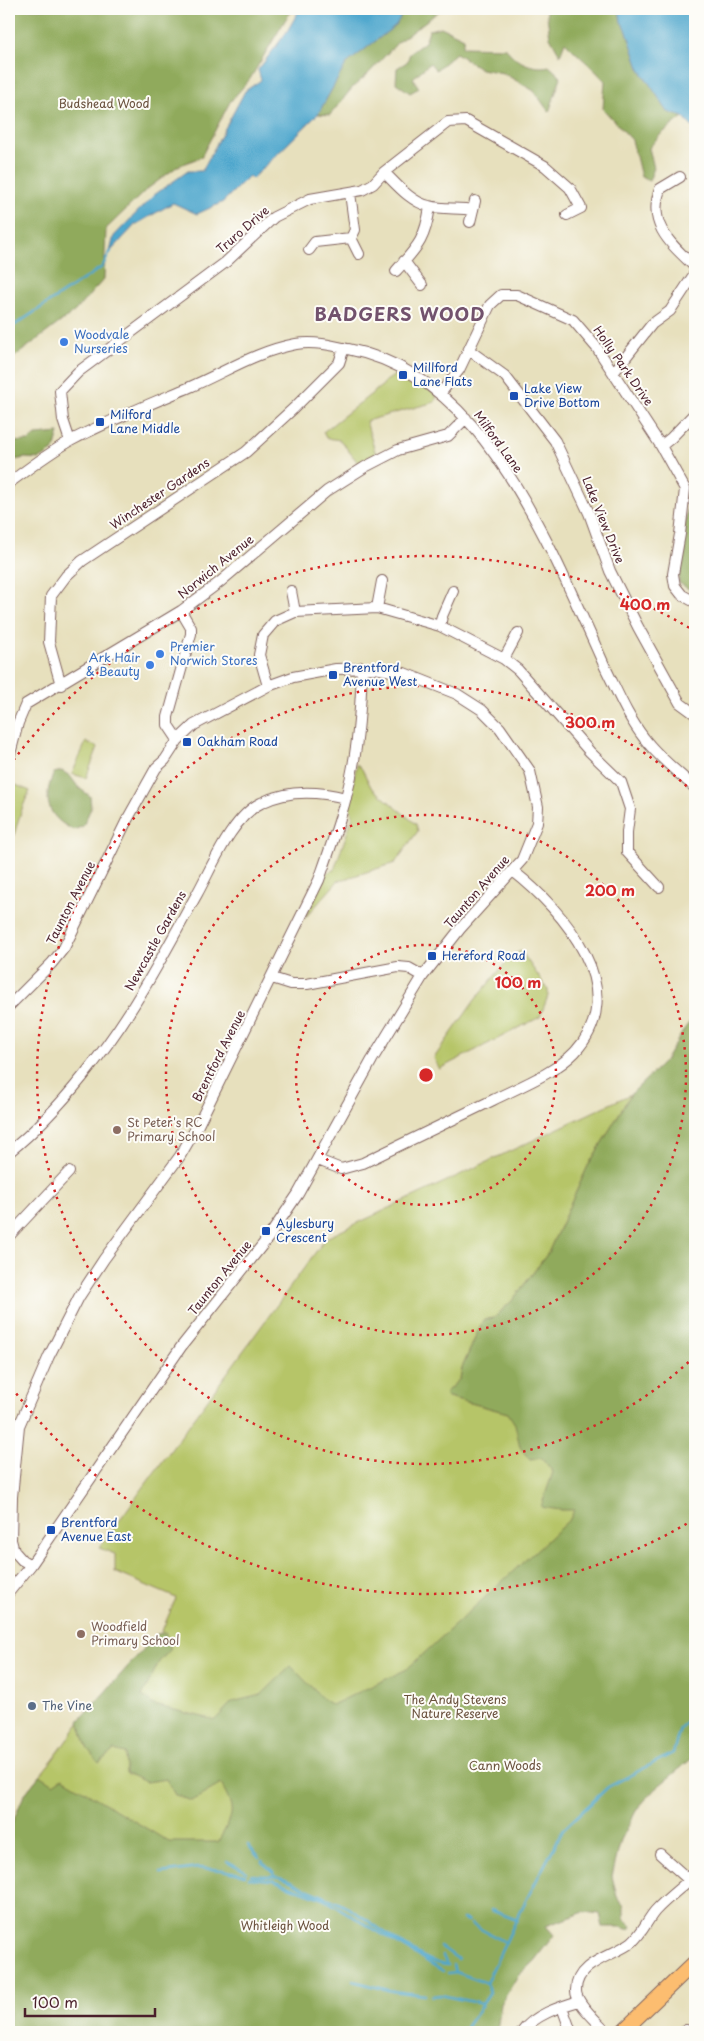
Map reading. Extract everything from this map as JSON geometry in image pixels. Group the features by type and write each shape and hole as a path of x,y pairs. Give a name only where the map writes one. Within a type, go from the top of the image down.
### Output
{"main road":[{"path":"622,2032 695,1962"}],"street":[{"name":"Truro Drive","path":"70,441 63,420 60,391 78,372 226,262 274,217 310,199 350,193 362,190 373,184 384,172 448,122 466,121 545,166 575,194 581,208 567,216"},
{"path":"384,172 404,192 418,202 430,207 462,208 474,206 470,222"},
{"path":"680,177 660,189 655,202 655,210 658,222 672,245 695,267"},
{"path":"350,193 355,230 351,238"},
{"path":"396,271 423,238 430,207"},
{"path":"309,250 314,242 351,238"},
{"path":"351,238 359,254"},
{"path":"404,261 422,285"},
{"path":"614,372 652,324 670,311 695,273"},
{"name":"Holly Park Drive","path":"440,394 458,370 490,305 501,295 517,295 574,320 614,372 661,446 685,489 673,574 675,586 682,595 695,602"},
{"name":"Milford Lane","path":"9,483 70,441 128,413 201,382 246,359 296,344 316,343 378,356 405,370 456,406 486,442 525,502 553,555 625,710 644,739 695,788"},
{"name":"Winchester Gardens","path":"60,685 49,642 52,596 66,576 82,561 246,452 339,363 344,348"},
{"name":"Lake View Drive","path":"469,350 505,376 554,441 589,513 610,571 638,627 680,703 695,714"},
{"path":"661,446 695,413"},
{"name":"Norwich Avenue","path":"9,758 18,723 26,704 181,611 220,582 327,491 365,467 398,450 448,436 466,418"},
{"path":"377,608 382,581"},
{"path":"291,591 294,612"},
{"path":"440,626 442,616 453,591"},
{"path":"268,686 260,655 263,635 275,621 294,612 377,608 440,626 504,660 518,670 590,752 621,782 630,809 627,832 628,852 659,887"},
{"path":"178,740 168,725 168,717 191,634 191,628 181,611"},
{"path":"504,660 518,633"},
{"name":"Taunton Avenue","path":"9,1006 52,963 64,948 127,820 156,768 165,760 178,740 194,725 268,686 297,676 336,669 362,668 404,673 457,694 482,710 500,728 530,771 538,807 537,823 522,860 460,929 423,976 372,1060 298,1194 268,1238 181,1348 31,1565 9,1592"},
{"name":"Brentford Avenue","path":"31,1565 22,1560 14,1551 11,1537 12,1497 19,1426 49,1356 79,1297 104,1259 180,1156 223,1077 319,880 346,798 353,767 361,709 362,668"},
{"name":"Newcastle Gardens","path":"9,1152 52,1110 117,1032 144,990 218,853 240,821 260,803 284,795 314,792 346,798"},
{"path":"318,1160 342,1169 363,1163 537,1078 574,1053 586,1037 595,1018 598,995 594,973 582,948 557,913 533,886 513,871"},
{"path":"272,978 291,984 306,984 398,966 409,968 423,976"},
{"path":"9,1236 69,1172"},
{"path":"607,2032 579,2001 576,1989 577,1981 586,1968 630,1943 644,1929 654,1912 692,1878 660,1854"},
{"path":"522,2032 536,2018 579,2001"},
{"path":"562,2007 571,2032"}],"green space":[{"name":"Budshead Wood","path":"9,9 295,9 287,17 250,79 230,102 201,157 178,166 146,190 106,229 104,279 75,311 9,361"},
{"path":"405,9 442,9 398,42 353,87 330,115 318,114 346,64 396,25"},
{"path":"546,9 619,9 621,22 626,29 639,68 668,112 683,117 660,135 649,148 654,168 649,181 641,177 632,140 603,109 605,81 565,42 560,55 550,37"},
{"path":"441,27 464,38 462,47 506,48 509,53 524,63 537,67 549,66 561,77 549,112 534,91 503,73 481,69 456,53 436,70 430,63 413,78 419,88 410,93 396,83 397,68 407,62 410,53 425,42 429,30"},
{"path":"401,371 437,395 435,402 366,421 377,458 359,464 340,440 326,438 323,432 383,383"},
{"path":"59,433 54,450 40,459 25,458 9,461 9,442 29,441 36,435"},
{"path":"695,490 695,593 679,583 678,566 689,500"},
{"path":"86,742 98,747 86,778 72,774"},
{"path":"357,764 362,769 371,787 416,824 418,831 395,863 338,881 304,919 324,874 334,870 353,816 348,804"},
{"path":"62,771 70,776 79,788 90,796 91,808 83,826 74,830 58,820 49,806 48,791 50,782 54,773"},
{"path":"9,782 30,791 9,851"},
{"path":"521,951 548,990 548,996 540,1017 439,1069 434,1058 475,1000 512,955"},
{"path":"695,1015 695,1756 655,1789 637,1809 621,1840 612,1876 617,1897 624,1906 624,1919 632,1926 630,1930 620,1927 603,1927 600,1914 584,1912 546,1926 554,1935 534,1961 517,1977 501,2004 495,2032 9,2032 9,1831 24,1795 40,1775 54,1784 63,1778 169,1842 218,1842 230,1819 231,1808 221,1784 192,1801 175,1795 166,1779 146,1782 126,1773 125,1753 114,1750 99,1763 87,1748 79,1721 157,1634 165,1633 171,1649 159,1662 142,1696 154,1705 215,1720 232,1702 261,1695 291,1666 324,1700 332,1705 407,1669 570,1519 574,1510 541,1507 553,1472 542,1458 530,1460 520,1447 515,1424 508,1413 445,1396 447,1391 460,1379 462,1368 483,1320 494,1318 512,1301 548,1253 588,1166 631,1094 665,1061"},
{"path":"631,1094 588,1166 548,1253 512,1301 494,1318 483,1320 462,1368 460,1379 447,1391 445,1396 508,1413 518,1403 695,1711 224,1868 24,1795 54,1758 90,1708 155,1647 176,1598 115,1572 115,1554 99,1548 326,1238"}],"water":[{"path":"300,9 405,9 396,25 346,64 318,114 252,179 249,176 223,202 197,214 173,203 135,225 110,252 114,236 154,195 188,171 202,171 245,91 261,80 258,70 286,33"},
{"path":"619,9 695,9 695,130 683,117 668,112 639,68 626,29 621,22"}],"waterway":[{"path":"9,329 102,267 111,251"},
{"path":"463,2032 490,1993 486,1983 522,1908 563,1830 608,1787 673,1753 680,1728 695,1711"},
{"path":"248,1845 259,1858"},
{"path":"227,1861 247,1872"},
{"path":"262,1861 275,1876"},
{"path":"161,1873 198,1868 223,1870 245,1875"},
{"path":"251,1875 278,1877 331,1899 349,1908 414,1952 427,1959 448,1965"},
{"path":"249,1878 273,1880 324,1899 443,1971"},
{"path":"491,1910 517,1920"},
{"path":"463,1919 468,1921"},
{"path":"471,1924 505,1942"},
{"path":"440,1946 458,1959"},
{"path":"443,1956 447,1965"},
{"path":"453,1965 456,1972"},
{"path":"448,1973 456,1972 486,1983"},
{"path":"353,1981 392,1991 425,1995"},
{"path":"432,1996 441,1995 482,2004"}],"place":[{"name":"Woodvale Nurseries","path":"64,342"},
{"name":"Millford Lane Flats","path":"403,375"},
{"name":"Lake View Drive Bottom","path":"514,396"},
{"name":"Milford Lane Middle","path":"100,422"},
{"name":"Premier Norwich Stores","path":"160,654"},
{"name":"Ark Hair & Beauty","path":"150,665"},
{"name":"Brentford Avenue West","path":"333,675"},
{"name":"Oakham Road","path":"187,742"},
{"name":"Hereford Road","path":"432,956"},
{"name":"St Peter's RC Primary School","path":"117,1130"},
{"name":"Aylesbury Crescent","path":"266,1231"},
{"name":"Brentford Avenue East","path":"51,1530"},
{"name":"Woodfield Primary School","path":"81,1634"},
{"name":"The Vine","path":"32,1706"}],"district":[{"name":"BADGERS WOOD","path":"400,315"}],"park label":[{"name":"The Andy Stevens Nature Reserve","path":"455,1707"},
{"name":"Cann Woods","path":"505,1766"},
{"name":"Whitleigh Wood","path":"285,1926"}]}
